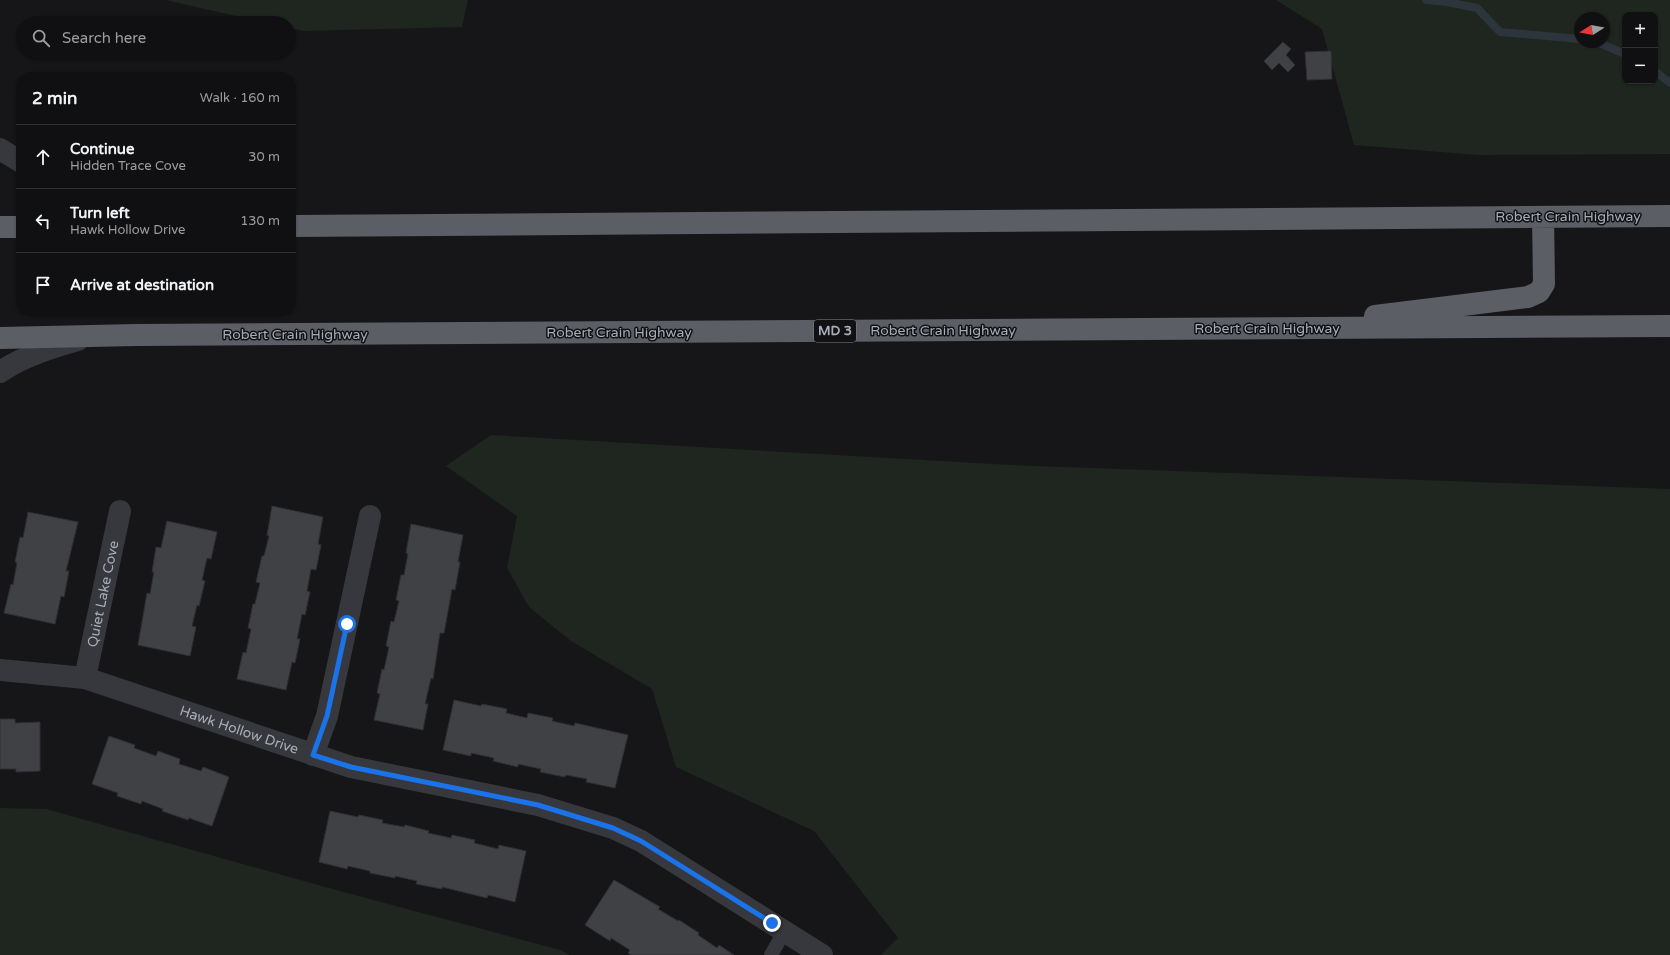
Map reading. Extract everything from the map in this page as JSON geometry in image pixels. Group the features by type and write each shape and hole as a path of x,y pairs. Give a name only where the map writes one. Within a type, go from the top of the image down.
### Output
{"highway":[{"name":"Robert Crain Highway","path":"296,226 1670,216"},
{"path":"1275,328 1528,297 1539,292 1544,284 1543,217"},
{"path":"0,227 16,227"},
{"name":"Robert Crain Highway","path":"0,338 96,336 1670,326"}],"street":[{"path":"0,149 16,159"},
{"path":"0,372 16,361 48,348 96,336"},
{"name":"Quiet Lake Cove","path":"85,678 120,511"},
{"path":"313,755 327,716 370,516"},
{"name":"Hawk Hollow Drive","path":"0,670 85,678 351,767 538,805 613,828 641,841 822,955"}],"lane":[{"path":"771,955 784,932"}],"shaded area":[{"path":"165,0 468,0 462,27 304,31 296,29 296,16 236,16"},
{"path":"1276,0 1670,0 1670,154 1478,155 1354,145 1322,29"},
{"path":"491,435 1011,465 1670,489 1670,955 881,955 898,938 814,831 676,767 652,689 571,641 529,607 507,568 517,516 446,466"},
{"path":"0,808 46,809 336,890 560,950 570,955 0,955"}],"building":[{"path":"1283,42 1291,49 1286,55 1295,65 1288,72 1279,63 1272,70 1264,61"},
{"path":"1331,51 1332,79 1307,80 1305,52"},
{"path":"272,506 323,517 318,544 321,545 316,570 311,569 307,591 310,592 305,615 302,614 297,639 300,639 295,663 292,662 286,690 237,679 243,652 246,653 251,629 248,628 253,604 255,604 260,583 256,582 262,556 264,556 269,536 267,535"},
{"path":"28,512 78,522 66,571 69,571 64,597 61,596 55,624 4,613 11,584 13,585 17,563 15,562 20,537 23,538"},
{"path":"167,521 217,532 211,559 207,558 202,580 205,581 192,626 196,627 190,656 138,645 147,593 150,594 156,547 161,548"},
{"path":"411,524 463,535 455,590 452,589 444,633 440,633 433,679 431,678 425,704 428,704 423,730 374,720 380,694 377,693 382,669 384,670 389,647 386,646 391,621 394,622 399,601 396,600 401,575 404,575 408,554 406,553"},
{"path":"454,700 481,706 482,704 507,709 506,713 527,718 528,713 553,718 552,721 574,726 575,723 628,735 615,788 586,782 587,779 566,775 565,777 540,772 541,769 518,764 518,767 493,761 494,758 471,753 471,756 443,750"},
{"path":"0,719 15,719 15,723 40,722 40,771 16,772 16,769 0,769"},
{"path":"109,736 135,745 134,748 156,756 158,751 180,759 179,764 201,771 203,767 229,777 212,826 162,811 163,809 142,801 141,804 117,796 118,793 92,784"},
{"path":"330,811 358,817 359,815 383,820 382,823 404,827 405,825 429,831 428,833 451,838 452,835 475,840 474,843 498,849 499,845 526,851 515,902 488,895 487,898 442,887 442,889 416,884 417,881 395,876 395,878 370,873 370,871 348,866 347,869 319,862"},
{"path":"614,880 660,907 658,909 699,933 698,935 717,948 719,945 734,955 631,955 628,953 630,950 611,938 610,941 585,925"}],"waterway":[{"path":"1426,0 1447,2 1477,8 1500,32 1574,38"},
{"path":"1610,48 1622,53"},
{"path":"1658,73 1670,83"}],"route":[{"path":"347,624 327,716 313,755 351,767 538,805 582,817 613,828 641,841 772,923"}]}
